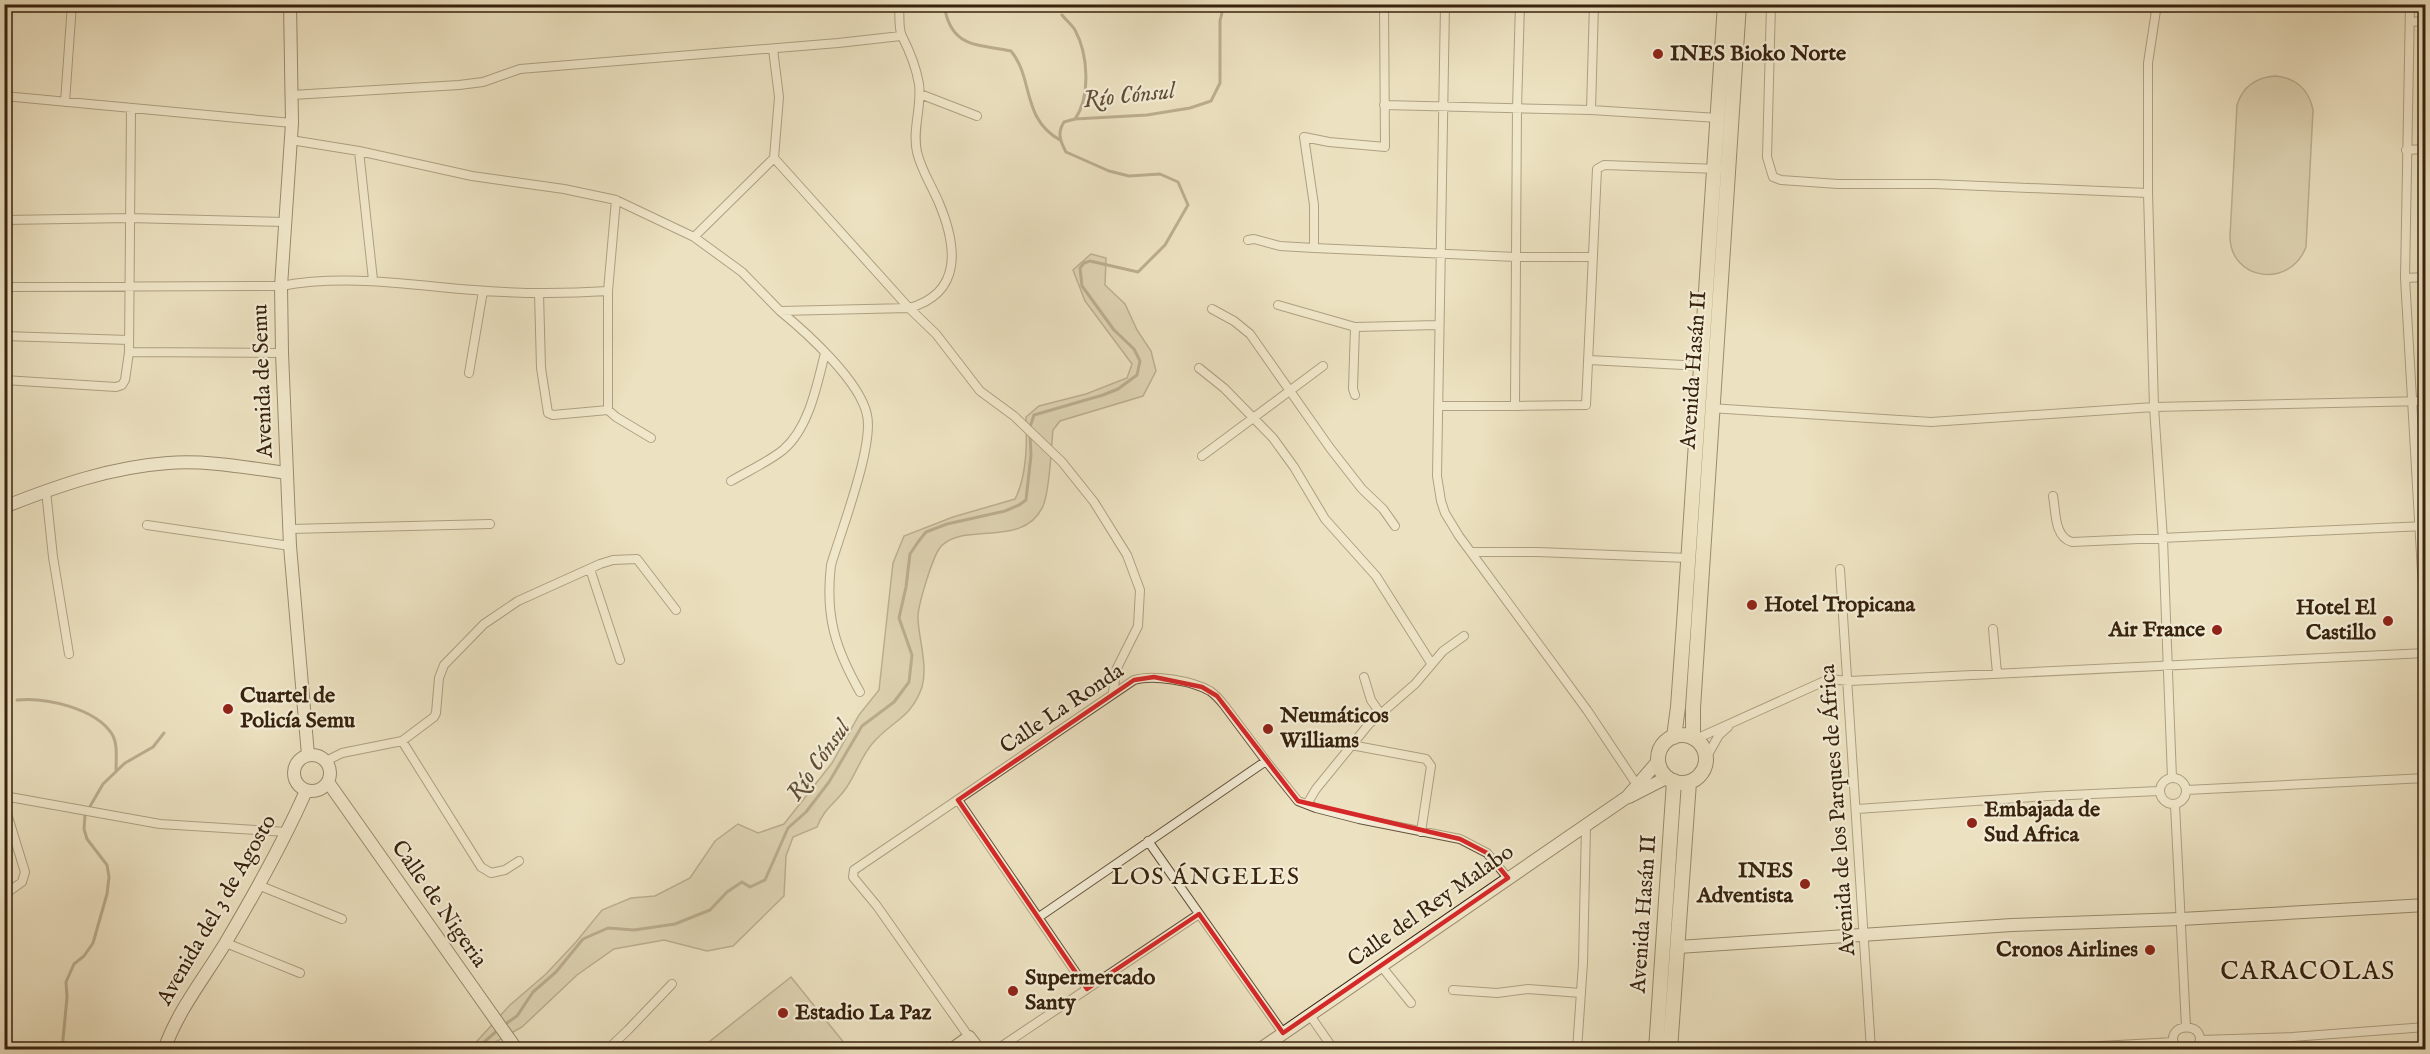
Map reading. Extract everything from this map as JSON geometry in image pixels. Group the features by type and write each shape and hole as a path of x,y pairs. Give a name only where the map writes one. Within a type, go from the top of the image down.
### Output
{"main road":[{"name":"Avenida de Semu","path":"290,4 292,123 281,286 282,353 290,546 308,755"},
{"name":"Avenida Hasán II","path":"1694,738 1693,708 1706,408 1702,366 1725,4"},
{"name":"Avenida Hasán II","path":"1674,737 1688,558 1706,408 1728,169 1739,4"},
{"path":"4,507 46,490 102,474 169,463 200,463 287,473"},
{"path":"1674,737 1694,738 1703,747 1706,758 1700,775 1689,782 1671,779 1663,773 1659,760 1663,746 1674,737"},
{"path":"308,755 321,757 326,761 330,771 328,782 319,790 306,791 296,784 293,772 298,761 308,755"},
{"name":"Calle del Rey Malabo","path":"1627,797 1659,760"},
{"name":"Avenida Hasán II","path":"1656,1050 1671,779"},
{"name":"Calle del Rey Malabo","path":"1259,1050 1627,797 1671,779"},
{"name":"Calle de Nigeria","path":"328,782 516,1050"},
{"name":"Avenida Hasán II","path":"1670,1050 1689,782"},
{"name":"Avenida del 3 de Agosto","path":"164,1050 185,1007 226,943 258,885 306,791"},
{"path":"1678,947 2012,925 2426,905"},
{"path":"951,1050 969,1037 979,1050"}],"street":[{"path":"64,102 72,4"},
{"path":"780,311 909,308 921,304 942,290 952,268 950,242 940,206 917,154 915,141 920,94 910,50 901,36 899,4"},
{"path":"1314,248 1314,205 1304,137 1329,142 1385,147 1384,4"},
{"path":"1445,4 1438,325 1437,476 1441,501 1455,528 1587,710 1637,785"},
{"path":"1515,406 1520,4"},
{"path":"1591,110 1594,4"},
{"path":"1771,4 1767,156 1773,177 1781,180 1838,184 1935,184 2148,193"},
{"path":"2172,778 2163,539 2154,407 2148,193 2148,63 2157,6 2260,4"},
{"path":"2410,4 2405,278 2423,527 2426,641"},
{"path":"2410,22 2426,21"},
{"path":"292,95 459,85 483,82 520,69 773,49 901,36"},
{"path":"693,237 774,158 779,97 773,49"},
{"path":"920,94 977,116"},
{"path":"4,96 292,123"},
{"path":"1384,105 1591,110 1718,118"},
{"path":"4,381 116,387 122,385 125,380 129,352 131,109"},
{"path":"291,140 359,151 472,176 564,189 616,200 693,237 742,272 825,353 857,391 868,417 863,458 831,565 830,579 830,616 834,637 844,664 860,692"},
{"path":"2406,150 2426,149"},
{"path":"359,151 373,280"},
{"path":"774,158 909,308 936,334 980,391 1014,416 1062,462 1094,502 1127,555 1140,590 1138,626 1117,668 1113,692"},
{"path":"1438,406 1586,405 1597,169 1604,165 1728,169"},
{"path":"608,410 608,291 616,200"},
{"path":"4,220 129,218 286,222"},
{"path":"1248,240 1254,239 1280,246 1314,248 1516,257 1593,257"},
{"path":"2405,278 2426,277"},
{"path":"4,287 281,286 299,283 373,280 483,291 539,293 608,291"},
{"path":"469,373 483,291"},
{"path":"539,293 541,368 548,413 553,415 608,410 651,438"},
{"path":"1278,305 1355,327 1438,325"},
{"path":"1212,309 1234,321 1250,334 1330,447 1362,489 1383,509 1395,526"},
{"path":"1355,327 1353,388 1355,395"},
{"path":"4,336 129,340"},
{"path":"129,352 282,353"},
{"path":"731,481 782,451 795,438 809,406 825,353"},
{"path":"1589,360 1702,366"},
{"path":"1202,456 1323,366"},
{"path":"1199,368 1224,388 1273,438 1294,466 1325,519 1376,576 1431,663"},
{"path":"1706,408 1931,422 2154,407 2426,401"},
{"path":"46,490 53,557 69,654"},
{"path":"2053,496 2060,534 2064,540 2072,542 2423,527"},
{"path":"290,529 490,524"},
{"path":"147,525 290,546"},
{"path":"1474,552 1688,558"},
{"path":"326,761 351,751 402,741 434,717 439,678 444,665 484,624 518,601 590,569 613,560 637,559 676,610"},
{"name":"Avenida de los Parques de África","path":"1840,568 1871,1050"},
{"path":"590,569 620,660"},
{"path":"1993,629 1997,674"},
{"path":"1464,636 1443,651 1415,684 1380,713 1351,745 1307,804 1348,816 1460,839 1487,853 1508,878"},
{"path":"1694,738 1728,726 1821,681 1836,678 1849,681 2426,653"},
{"path":"1117,668 1129,682"},
{"name":"Calle La Ronda","path":"969,1037 883,914 853,877 854,870 958,801 1113,692 1141,678 1154,677 1208,690 1224,705 1293,796 1307,804"},
{"path":"1364,677 1371,699 1380,713"},
{"path":"1706,758 1719,735 1728,726"},
{"path":"402,741 481,867 491,873 505,870 519,861"},
{"path":"1351,745 1426,759 1430,762 1421,832"},
{"path":"1039,917 1266,761"},
{"path":"2172,778 2181,780 2186,790 2182,801 2175,804 2165,802 2159,791 2164,781 2172,778"},
{"path":"2186,790 2426,778"},
{"path":"1857,809 2159,791"},
{"path":"4,796 160,824 287,832"},
{"path":"958,801 1087,989"},
{"path":"4,804 24,872 22,882 4,895"},
{"path":"2175,804 2186,1027"},
{"path":"1577,1050 1586,826"},
{"path":"1148,841 1284,1033"},
{"path":"258,885 342,919"},
{"path":"996,1050 1199,914"},
{"path":"226,943 300,973"},
{"path":"1382,967 1411,1003"},
{"path":"607,1050 672,984"},
{"path":"1453,990 1497,993 1528,988 1581,993"},
{"path":"1309,1014 1334,1050"},
{"path":"2028,1050 2175,1046 2175,1033 2186,1027 2195,1029 2200,1040 2196,1050"},
{"path":"2200,1040 2292,1037 2426,1027"}],"highlighted area":[{"path":"1154,677 1202,687 1217,696 1298,801 1460,839 1487,853 1508,878 1283,1033 1199,914 1087,989 958,800 1134,680"}],"shaded area":[{"path":"2276,76 2290,79 2300,86 2305,91 2313,110 2306,247 2298,260 2287,269 2275,274 2262,274 2240,263 2233,251 2230,236 2237,105 2243,93 2252,84 2263,78"},
{"path":"1091,254 1106,258 1105,285 1125,304 1137,330 1151,351 1156,371 1143,396 1060,421 1053,430 1045,499 1034,519 1021,527 1007,531 961,536 948,541 939,549 918,613 924,670 922,687 906,713 872,744 848,786 826,811 817,827 793,837 786,856 784,896 733,946 707,951 664,940 614,949 577,975 522,1027 492,1044 489,1049 469,1050 510,1005 546,974 602,910 631,898 655,896 690,878 715,841 738,824 758,833 784,824 832,763 859,715 879,690 893,563 904,536 953,517 1015,499 1024,470 1026,417 1039,406 1086,394 1127,378 1132,364 1085,301 1073,270"},
{"name":"Estadio La Paz","path":"791,977 849,1049 700,1049"}],"waterway":[{"path":"944,4 952,29 959,36 976,45 1011,51 1023,74 1033,110 1039,121 1060,140"},
{"name":"Río Cónsul","path":"1030,427 1034,415 1103,395 1118,389 1137,375 1140,361 1134,349 1114,330 1082,286 1080,268 1084,263 1090,261 1138,272 1165,245 1188,205 1178,182 1160,174 1129,176 1109,171 1066,152 1060,137 1062,126 1064,122 1075,119 1147,115 1190,108 1211,101 1220,83 1220,21 1224,4"},
{"path":"1062,15 1075,30 1085,63 1084,99 1075,119"},
{"name":"Río Cónsul","path":"504,1025 517,1016 533,992 556,972 583,939 608,928 634,930 675,924 710,910 727,892 742,882 750,887 765,880 788,828 806,812 829,782 862,726 894,702 909,682 912,655 899,618 910,554 926,532 947,524 1005,511 1026,500 1031,455 1030,434"},
{"path":"17,700 41,700 69,706 94,717 114,738 116,771"},
{"path":"62,1050 67,997 66,982 74,964 84,956 93,943 107,894 109,877 107,865 87,839 84,829 85,815 103,784 125,763 153,747 164,733"},
{"name":"Río Cónsul","path":"475,1050 499,1029"}],"place":[{"name":"INES Bioko Norte","path":"1658,54"},
{"name":"Hotel Tropicana","path":"1752,605"},
{"name":"Hotel El Castillo","path":"2388,621"},
{"name":"Air France","path":"2217,630"},
{"name":"Cuartel de Policía Semu","path":"228,709"},
{"name":"Neumáticos Williams","path":"1268,729"},
{"name":"Embajada de Sud Africa","path":"1972,823"},
{"name":"INES Adventista","path":"1805,884"},
{"name":"Cronos Airlines","path":"2150,950"},
{"name":"Supermercado Santy","path":"1013,991"},
{"name":"Estadio La Paz","path":"783,1013"}],"district":[{"name":"LOS ÁNGELES","path":"1206,877"},
{"name":"CARACOLAS","path":"2308,971"}]}
